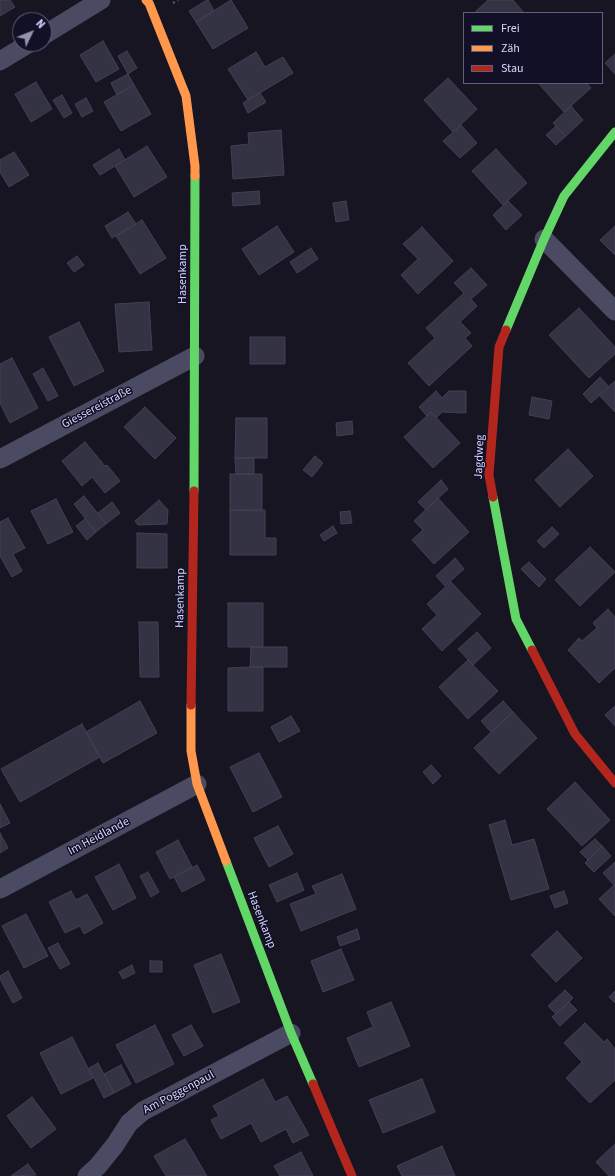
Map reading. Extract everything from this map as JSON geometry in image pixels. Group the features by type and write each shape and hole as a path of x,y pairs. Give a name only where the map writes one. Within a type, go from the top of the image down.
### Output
{"street":[{"path":"52,30 102,0"},
{"name":"Hasenkamp","path":"146,0 149,3 186,96 195,166 195,356 191,751 197,784 291,1033 352,1176"},
{"path":"0,61 15,52"},
{"name":"Jagdweg","path":"615,132 564,196 544,239 499,347 489,475 516,619 574,734 615,783"},
{"path":"544,239 615,311"},
{"name":"Giessereistraße","path":"0,459 195,356"},
{"name":"Im Heidlande","path":"0,889 197,784"},
{"name":"Am Poggenpaul","path":"87,1176 98,1166 115,1145 129,1123 143,1111 291,1033"}],"building":[{"path":"0,0 10,0 15,7 0,16"},
{"path":"207,0 214,11 196,22 189,11"},
{"path":"231,0 248,28 213,49 196,22"},
{"path":"488,0 513,0 523,12 475,12"},
{"path":"103,41 119,69 96,82 80,55"},
{"path":"127,51 137,68 128,74 118,56"},
{"path":"256,52 265,67 283,57 293,73 248,100 228,69"},
{"path":"615,54 615,74 605,63"},
{"path":"128,74 134,85 117,95 111,83"},
{"path":"448,78 477,109 453,132 424,100"},
{"path":"36,82 52,109 31,122 15,94"},
{"path":"539,84 587,84 591,88 564,112"},
{"path":"134,85 151,114 121,131 104,102"},
{"path":"260,93 266,102 248,113 243,103"},
{"path":"62,95 72,113 64,118 53,100"},
{"path":"86,98 93,111 82,117 75,104"},
{"path":"571,106 583,120 566,136 553,123"},
{"path":"461,125 477,143 460,158 443,141"},
{"path":"556,126 566,136 556,145 546,135"},
{"path":"281,130 284,175 233,179 231,146 249,144 248,133"},
{"path":"147,146 167,177 134,197 115,166"},
{"path":"119,149 125,160 100,175 93,165"},
{"path":"496,149 527,183 503,205 472,171"},
{"path":"14,152 29,175 9,187 0,172 0,160"},
{"path":"259,191 260,204 233,206 232,193"},
{"path":"346,201 349,220 336,222 333,203"},
{"path":"508,201 522,215 506,230 493,215"},
{"path":"128,212 136,224 112,238 105,226"},
{"path":"142,220 166,258 140,274 116,236"},
{"path":"277,226 294,252 259,275 242,249"},
{"path":"615,226 615,255 600,240"},
{"path":"422,227 453,261 418,294 401,275 418,259 403,244"},
{"path":"311,248 318,259 297,273 290,262"},
{"path":"77,256 84,265 74,272 67,263"},
{"path":"471,268 487,285 471,299 477,306 460,322 471,333 465,338 472,346 429,386 408,363 435,338 426,328 464,293 454,283"},
{"path":"149,302 152,350 119,352 115,304"},
{"path":"579,308 615,347 615,354 589,378 549,335"},
{"path":"79,322 104,371 74,386 49,337"},
{"path":"250,337 285,337 285,364 250,364"},
{"path":"12,358 38,408 10,423 0,403 0,364"},
{"path":"43,368 58,396 48,401 33,374"},
{"path":"600,377 609,387 591,403 583,394"},
{"path":"615,381 615,412 599,395"},
{"path":"436,391 442,398 449,391 466,391 466,413 442,412 436,418 431,412 427,416 419,407"},
{"path":"532,397 552,401 549,419 529,415"},
{"path":"145,407 176,438 155,459 124,427"},
{"path":"431,412 460,443 433,468 404,437"},
{"path":"236,418 267,418 267,458 235,458"},
{"path":"352,421 353,434 337,436 336,423"},
{"path":"85,442 120,481 105,493 92,477 82,486 62,461"},
{"path":"568,449 593,476 560,507 535,480"},
{"path":"315,456 323,463 312,477 303,470"},
{"path":"235,458 254,458 254,474 236,474"},
{"path":"230,474 262,474 262,511 230,510"},
{"path":"441,480 448,489 426,510 418,502"},
{"path":"84,496 106,524 96,532 74,504"},
{"path":"438,498 469,532 434,564 412,540 423,530 414,521"},
{"path":"56,499 73,532 48,544 31,511"},
{"path":"159,500 168,510 167,524 138,525 135,521"},
{"path":"112,502 120,513 106,524 98,513"},
{"path":"230,510 265,510 265,538 276,538 276,555 230,555"},
{"path":"350,511 352,523 341,524 340,512"},
{"path":"8,518 25,548 13,554 22,571 12,577 0,556 0,522"},
{"path":"85,519 96,532 87,540 76,526"},
{"path":"333,526 337,533 324,541 320,535"},
{"path":"552,527 559,534 544,548 537,541"},
{"path":"137,533 167,534 167,568 137,568"},
{"path":"590,547 615,572 580,606 555,580"},
{"path":"455,558 464,569 445,586 436,576"},
{"path":"529,562 546,579 539,587 521,569"},
{"path":"451,582 481,614 442,651 422,629 437,615 427,604"},
{"path":"228,603 263,603 263,647 228,647"},
{"path":"608,609 615,617 615,668 599,683 568,650 579,638 582,641 597,628 593,623"},
{"path":"139,622 158,622 159,677 140,677"},
{"path":"477,632 491,648 473,665 458,649"},
{"path":"251,647 287,647 287,667 250,667"},
{"path":"468,660 498,691 468,719 439,687"},
{"path":"263,667 263,711 228,711 228,668"},
{"path":"140,701 157,733 103,763 86,732"},
{"path":"503,701 513,712 491,732 481,721"},
{"path":"615,706 615,726 605,715"},
{"path":"513,712 537,738 499,774 474,748"},
{"path":"291,716 300,731 279,742 271,727"},
{"path":"82,724 100,757 20,802 1,769"},
{"path":"259,753 282,797 253,812 230,767"},
{"path":"431,765 441,776 433,784 423,772"},
{"path":"575,782 610,820 582,846 547,809"},
{"path":"0,804 10,823 0,828"},
{"path":"505,820 512,845 534,839 549,889 511,900 489,825"},
{"path":"278,826 293,854 269,867 254,838"},
{"path":"0,833 8,848 0,853"},
{"path":"595,839 602,846 588,860 580,852"},
{"path":"178,840 192,867 170,879 156,852"},
{"path":"602,846 611,856 594,872 585,863"},
{"path":"615,862 615,916 599,899 614,885 603,873"},
{"path":"119,864 136,898 113,910 95,877"},
{"path":"197,865 205,880 182,892 174,877"},
{"path":"148,872 159,892 151,897 140,876"},
{"path":"297,873 304,890 277,902 269,885"},
{"path":"342,874 356,909 301,931 290,904 316,894 312,886"},
{"path":"71,891 76,900 87,894 103,923 84,934 80,926 65,933 49,902"},
{"path":"564,891 568,903 555,908 550,896"},
{"path":"26,914 48,956 24,968 2,926"},
{"path":"357,929 360,939 340,946 337,937"},
{"path":"557,931 582,958 556,982 531,955"},
{"path":"58,943 70,964 60,969 48,948"},
{"path":"341,949 354,980 323,992 311,961"},
{"path":"221,954 240,1002 213,1013 194,965"},
{"path":"150,961 162,961 162,972 150,972"},
{"path":"132,965 135,973 123,979 119,972"},
{"path":"8,971 22,998 13,1003 0,979 0,976"},
{"path":"565,990 573,998 556,1014 548,1006"},
{"path":"615,991 615,1003 609,997"},
{"path":"391,1002 410,1046 359,1067 347,1038 373,1027 367,1012"},
{"path":"569,1002 577,1010 560,1026 552,1017"},
{"path":"585,1023 604,1042 607,1039 615,1049 615,1080 590,1103 566,1078 582,1062 564,1043"},
{"path":"155,1025 174,1064 136,1083 116,1045"},
{"path":"191,1025 203,1046 184,1056 172,1035"},
{"path":"72,1037 93,1078 61,1094 40,1053"},
{"path":"98,1063 114,1093 104,1098 89,1068"},
{"path":"121,1065 131,1084 114,1093 104,1074"},
{"path":"263,1079 275,1102 287,1096 309,1135 293,1143 286,1129 261,1142 251,1123 221,1139 211,1120 219,1116 213,1106"},
{"path":"422,1079 435,1112 383,1133 369,1100"},
{"path":"32,1097 56,1129 31,1148 7,1116"},
{"path":"185,1139 207,1176 166,1176 154,1156"},
{"path":"615,1144 615,1176 609,1176 596,1162"},
{"path":"442,1146 455,1176 402,1176 397,1166"},
{"path":"301,1152 313,1176 280,1176 274,1166"},
{"path":"28,1164 36,1175 11,1176"}],"traffic: fast":[{"path":"506,330 544,239 564,196 615,132"},
{"path":"194,491 195,176"},
{"path":"493,497 516,619 532,650"},
{"path":"226,861 291,1033 313,1084"}],"traffic: slow":[{"path":"146,0 149,3 186,96 195,176"},
{"path":"191,705 191,751 197,784 226,861"}],"traffic: jam":[{"path":"493,497 489,475 499,347 506,330"},
{"path":"191,705 194,491"},
{"path":"532,650 575,734 615,783"},
{"path":"313,1084 352,1176"}]}
